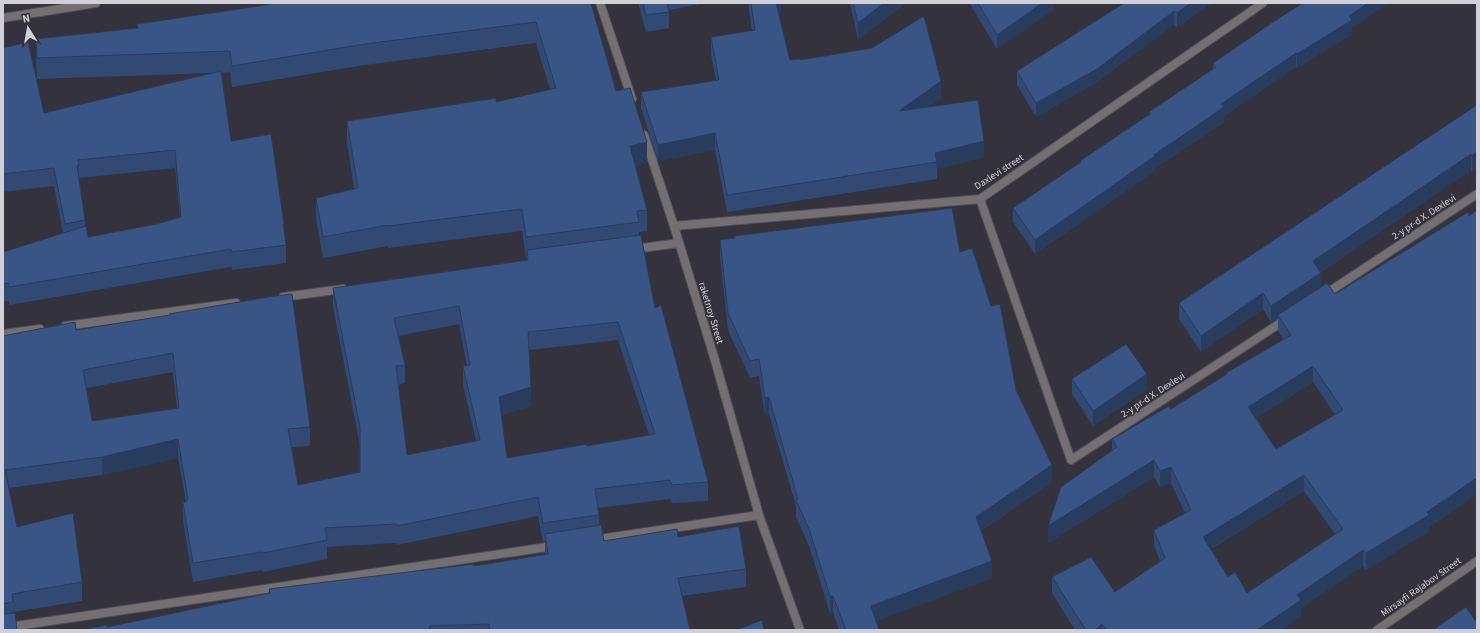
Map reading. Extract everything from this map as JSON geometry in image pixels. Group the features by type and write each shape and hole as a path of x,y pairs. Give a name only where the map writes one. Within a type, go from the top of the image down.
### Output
{"street":[{"path":"3,18 96,3"},
{"path":"600,3 635,107"},
{"name":"Daxlevi street","path":"674,226 980,198 1263,3"},
{"name":"raketnoy Street","path":"642,129 674,226 714,357 759,515 800,630"},
{"name":"2-y pr-d X. Dexlevi","path":"1317,299 1477,194"},
{"name":"2-y pr-d X. Dexlevi","path":"980,198 1071,460 1291,316"},
{"path":"624,251 679,243"},
{"path":"278,297 349,288"},
{"path":"3,334 247,302"},
{"path":"586,541 759,515"},
{"path":"3,628 562,544"},
{"name":"Mirsayfi Rajabov Street","path":"1377,630 1477,560"}],"building":[{"path":"276,3 591,3 616,91 630,88 647,142 630,146 647,210 637,211 639,222 526,237 522,209 388,225 323,237 316,198 358,188 347,121 496,98 496,102 556,88 536,22 365,44 232,66 230,51 37,58 36,39 138,28 137,24"},
{"path":"643,3 667,3 669,12 646,15"},
{"path":"751,3 776,3 790,60 800,60 872,48 924,16 941,81 899,111 978,100 984,141 935,153 937,162 727,195 715,133 658,145 641,92 719,80 711,37 755,30"},
{"path":"853,3 884,3 858,23"},
{"path":"978,3 1042,3 997,35"},
{"path":"1124,3 1191,3 1177,13 1174,11 1097,69 1036,103 1017,71"},
{"path":"1303,3 1368,3 1349,16 1352,20 1297,54 1296,53 1221,104 1224,107 1035,240 1013,208 1150,114 1149,112 1216,67 1213,63"},
{"path":"28,42 44,113 221,71 231,141 271,134 286,245 232,252 231,249 9,287 9,283 3,284 3,252 86,226 88,237 157,224 181,217 175,150 78,160 79,165 77,166 85,220 65,224 54,168 3,174 3,48"},
{"path":"1477,105 1477,152 1472,156 1471,154 1313,261 1321,273 1271,306 1263,293 1201,336 1179,303"},
{"path":"952,208 960,252 972,248 991,306 1000,304 1016,390 1052,465 976,517 992,561 871,606 879,630 846,630 833,596 830,596 809,529 796,500 798,499 769,397 765,398 759,359 750,361 728,313 720,240 735,238 735,236"},
{"path":"1477,210 1477,478 1427,512 1429,515 1366,553 1363,550 1297,595 1301,600 1257,630 1107,630 1102,624 1095,630 1086,630 1052,577 1091,557 1115,592 1165,558 1154,530 1191,510 1171,467 1160,471 1154,460 1048,526 1061,487 1117,447 1112,439 1169,406 1171,409 1227,374 1226,373 1291,335 1278,315 1327,283 1335,294 1468,212 1469,216","holes":["1313,366 1343,410 1276,449 1248,407","1304,475 1343,529 1247,593 1235,572 1228,577 1203,537"]},
{"path":"641,235 655,308 661,305 708,482 672,485 670,480 595,489 599,515 543,523 538,497 397,526 396,524 325,528 327,540 263,553 193,563 183,503 188,500 178,439 102,457 5,470 17,527 73,513 82,582 12,594 13,602 3,604 3,336 75,322 76,330 292,294 310,427 288,429 298,485 360,472 360,427 333,288 528,260 527,250","holes":["459,306 470,365 463,366 480,440 407,455 396,366 405,365 394,318","618,322 655,434 507,458 499,397 531,387 528,332","173,353 179,408 92,421 83,370"]},
{"path":"1126,344 1147,374 1093,411 1072,379"},
{"path":"601,525 604,541 677,529 678,537 739,526 746,569 678,578 690,630 490,630 489,624 429,626 430,630 81,630 107,625 107,627 270,593 269,589 474,564 474,566 548,554 545,534"},
{"path":"1466,607 1477,623 1477,630 1433,630"},
{"path":"15,613 17,630 3,630 3,614"},
{"path":"762,620 764,630 737,630"}]}
